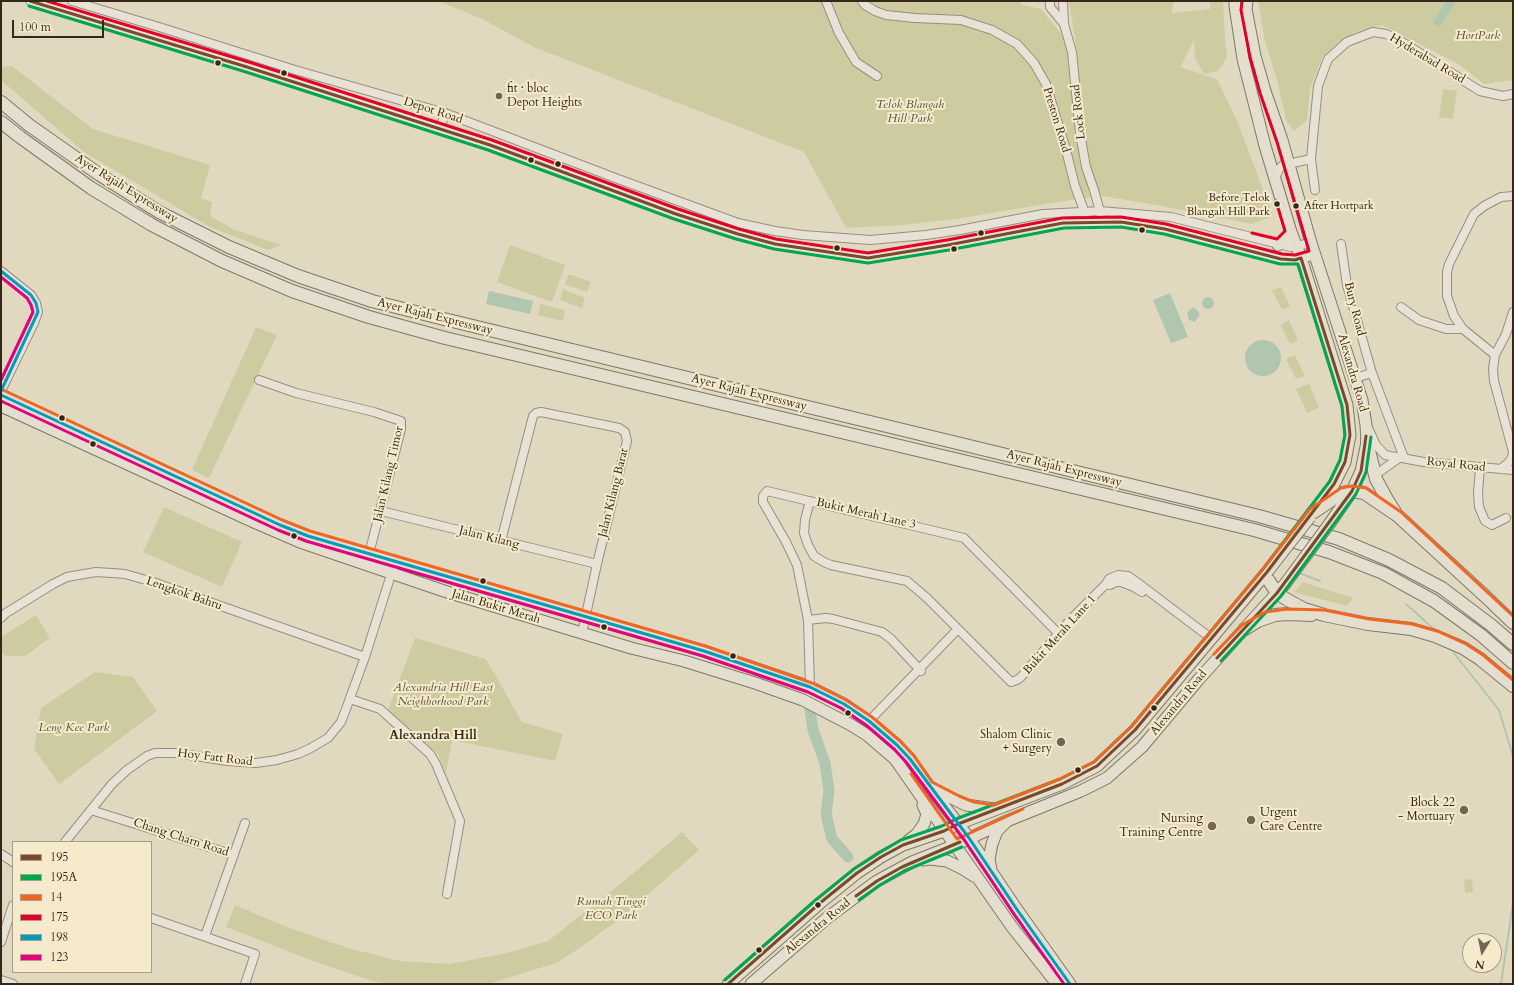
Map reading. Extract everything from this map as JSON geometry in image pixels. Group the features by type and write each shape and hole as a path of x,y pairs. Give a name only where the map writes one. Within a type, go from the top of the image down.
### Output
{"highway":[{"name":"Ayer Rajah Expressway","path":"1,102 29,125 100,175 159,212 229,247 298,276 372,301 1252,514 1339,539 1389,560 1442,588 1491,625 1513,644"},
{"name":"Ayer Rajah Expressway","path":"1,122 91,188 152,225 222,261 292,291 369,317 445,338 1254,530 1329,552 1383,573 1434,601 1481,635 1513,664"},
{"path":"1366,442 1375,475 1388,501 1398,516"},
{"path":"1312,515 1342,493 1364,493 1398,516 1513,623"},
{"path":"1266,573 1296,606 1324,615 1368,624 1411,629 1435,636 1463,648 1480,659 1513,686"},
{"path":"1244,628 1275,615 1324,615"}],"main road":[{"name":"Alexandra Road","path":"728,984 820,903 881,857 903,845 944,831 958,824 1062,784 1097,766 1135,730 1208,644 1312,515 1334,484 1345,462 1350,435 1347,405 1265,146 1243,59 1235,1"},
{"name":"Alexandra Road","path":"751,984 827,918 877,881 912,862 955,845 1007,821 1082,791 1107,778 1142,747 1199,679 1281,588 1352,492 1361,471 1366,442 1366,425 1362,400 1311,243 1282,140 1265,90 1246,9 1247,1"},
{"path":"1265,146 1274,150 1278,149 1281,146 1282,140"},
{"path":"1278,245 1288,238 1291,232"},
{"name":"Jalan Bukit Merah","path":"1,395 308,536 689,646 740,662 810,687 844,704 871,723 897,745 910,759 969,838 1070,984"},
{"name":"Jalan Bukit Merah","path":"1,406 279,534 300,542 391,573 521,614 735,677 803,700 867,735 895,759 1012,927 1057,984"},
{"path":"507,594 506,598 508,606 512,610 521,614"},
{"path":"1208,644 1221,641 1233,641"},
{"path":"735,677 740,662"},
{"path":"929,786 966,805 995,810"},
{"path":"903,845 917,834 924,824 927,814 918,793"},
{"path":"992,873 989,859 992,844 997,832 1007,821"},
{"path":"912,862 930,859 947,861 978,878"},
{"path":"861,871 869,870 874,872 877,881"}],"street":[{"name":"Depot Road","path":"30,1 243,66 490,145 676,214 775,244 868,258 955,244 1063,223 1121,222 1165,229 1282,258 1295,260 1315,255"},
{"name":"Depot Road","path":"72,1 187,35 295,70 445,113 738,223 775,231 803,235 870,240 926,235 960,230 1043,214 1100,211 1171,217 1278,245 1291,247 1311,243"},
{"path":"826,1 839,33 856,62 877,76"},
{"name":"Preston Road","path":"862,1 865,5 875,11 886,15 961,20 992,30 1017,44 1034,63 1046,84 1075,186 1085,211 1087,222"},
{"path":"1050,1 1050,8 1064,24"},
{"name":"Lock Road","path":"1063,1 1064,24 1072,52 1080,132 1086,168 1100,211 1102,222"},
{"name":"Hyderabad Road","path":"1315,190 1311,159 1318,86 1328,59 1347,42 1373,32 1386,34 1399,40 1480,91 1503,96 1513,94"},
{"path":"440,129 445,113"},
{"path":"1275,179 1279,169 1283,165 1311,159"},
{"path":"1495,355 1463,329 1454,316 1447,296 1447,272 1449,264 1474,214 1484,206 1501,197 1513,196"},
{"name":"Bury Road","path":"1341,244 1347,285 1372,373 1402,458"},
{"path":"1,271 31,295 36,303 38,312 1,391"},
{"path":"1402,307 1419,320 1446,329 1463,329"},
{"path":"1501,469 1509,462 1513,452 1494,381 1493,369 1495,355 1509,331 1513,312"},
{"path":"1355,378 1372,373"},
{"name":"Jalan Kilang Timor","path":"259,380 296,393 374,412 401,421 401,429 369,554"},
{"name":"Jalan Kilang Barat","path":"501,541 536,413 547,413 619,428 625,432 627,441 596,564 582,633"},
{"name":"Royal Road","path":"1366,425 1380,451 1385,455 1424,462 1513,470"},
{"path":"1375,475 1402,458"},
{"path":"1480,467 1478,492 1479,507 1485,521 1492,525 1506,518"},
{"path":"810,501 767,491 762,499 797,565 808,620 810,687"},
{"name":"Bukit Merah Lane 3","path":"959,631 927,598 907,581 831,565 814,556 804,533 805,520 810,501 964,538 1058,633"},
{"name":"Jalan Kilang","path":"381,511 596,564"},
{"name":"Hoy Fatt Road","path":"66,841 112,784 127,770 155,753 177,753 227,761 256,763 282,758 309,749 323,742 341,722 366,656 395,562"},
{"name":"Lengkok Bahru","path":"3,615 67,577 96,572 124,574 153,582 262,622 366,656"},
{"name":"Bukit Merah Lane 1","path":"959,631 1011,682 1017,680 1058,633 1106,584 1109,579 1123,574 1128,576 1208,644"},
{"path":"808,620 826,618 833,619 882,632 891,639 920,670"},
{"path":"871,723 920,670 959,631"},
{"path":"350,699 380,709 430,754 436,764 460,821 447,894"},
{"name":"Chang Charn Road","path":"91,810 234,855 205,936"},
{"path":"234,855 245,823"},
{"path":"1,854 12,861"},
{"path":"1,942 12,908"},
{"path":"152,918 255,954 245,984"},
{"path":"1,980 13,984"}],"green space":[{"name":"Telok Blangah Hill Park","path":"438,1 1020,1 1020,4 1041,9 1077,53 1069,1 1174,1 1172,13 1210,9 1210,1 1223,1 1227,57 1218,71 1204,74 1195,58 1194,40 1180,67 1217,79 1238,123 1273,216 1252,224 1103,196 956,219 902,225 846,228 804,152 536,48 480,18"},
{"name":"HortPark","path":"1258,1 1513,1 1513,80 1484,84 1460,65 1382,25 1359,31 1340,41 1323,56 1310,88 1307,120 1294,131 1286,121 1277,80 1265,41"},
{"path":"12,66 93,129 210,165 201,198 212,202 210,216 235,230 281,245 268,250 208,226 84,152 1,80 1,67"},
{"path":"1443,89 1457,91 1453,119 1439,117"},
{"path":"510,245 565,265 552,302 497,282"},
{"path":"569,274 591,282 587,292 565,284"},
{"path":"1281,287 1290,306 1282,310 1272,290"},
{"path":"563,289 585,298 582,308 560,300"},
{"path":"540,304 565,310 563,321 538,315"},
{"path":"1289,320 1298,340 1290,344 1281,325"},
{"path":"256,327 277,335 209,478 192,470"},
{"path":"1295,355 1305,376 1296,379 1286,359"},
{"path":"1309,384 1319,408 1307,413 1296,389"},
{"path":"164,507 242,542 222,587 143,552"},
{"path":"1303,582 1353,598 1347,606 1294,592"},
{"path":"36,615 50,638 25,656 5,656 1,652 1,637"},
{"name":"Alexandria Hill East Neighborhood Park","path":"415,638 486,659 522,722 563,734 555,761 452,740 446,773 438,754 388,710"},
{"name":"Leng Kee Park","path":"95,672 133,677 157,711 59,784 34,749 41,708"},
{"name":"Rumah Tinggi ECO Park","path":"682,832 699,850 620,919 556,963 488,984 391,984 372,981 316,962 226,927 235,905 287,927 348,948 400,961 450,964 507,953 548,941 618,886"},
{"path":"1472,879 1473,892 1465,893 1464,880"}],"shaded area":[{"path":"1446,1 1456,1 1440,27 1433,23"},
{"path":"489,291 533,301 530,314 486,304"},
{"path":"1170,293 1188,337 1171,343 1153,300"},
{"path":"1206,297 1210,297 1214,303 1210,309 1206,309 1202,305 1202,301"},
{"path":"1194,307 1200,314 1195,322 1189,320 1187,312"},
{"path":"1267,340 1276,345 1280,351 1280,365 1276,371 1267,376 1259,376 1250,371 1246,365 1245,354 1250,345 1256,341"}],"waterway":[{"path":"1299,573 1320,581"},
{"path":"1406,604 1436,631"},
{"path":"1450,648 1499,710 1513,756"},
{"path":"810,709 813,730 825,763 829,791 826,814 832,839 848,857"},
{"path":"1501,984 1513,903"}],"transit line":[{"name":"195","path":"30,1 247,67 490,145 676,214 775,244 868,258 948,245 1063,223 1121,222 1165,229 1281,259 1295,260 1301,258 1347,405 1350,435 1345,462 1334,484 1267,572 1135,730 1097,766 1062,784 958,824 944,831 903,845 881,857 857,873 820,903 728,984"},
{"name":"175","path":"47,1 249,62 492,140 678,209 739,229 776,239 868,253 947,240 1062,218 1121,217 1166,224 1282,254 1295,255 1309,251 1250,57 1241,10 1242,1"},
{"name":"195A","path":"29,6 246,72 488,150 674,219 736,239 774,249 868,263 949,250 1064,228 1121,227 1164,234 1280,264 1298,264 1342,406 1345,435 1340,460 1330,481 1263,569 1131,727 1094,762 1060,779 956,819 942,826 901,840 854,869 817,899 725,980"},
{"name":"175","path":"1252,233 1277,239 1285,231 1276,201"},
{"name":"198","path":"1,271 31,295 36,303 38,312 1,391"},
{"name":"123","path":"1,277 27,298 33,312 1,380"},
{"name":"14","path":"3,390 282,520 310,531 705,646 812,683 846,700 872,717 900,741 914,756 932,782 974,802 994,805 1060,779 1094,762 1131,727 1263,569 1310,509 1341,488 1352,486 1366,488 1401,512 1513,616"},
{"name":"198","path":"1,395 280,525 308,536 704,651 810,687 844,704 869,721 897,745 910,759 969,838 1018,911 1070,984"},
{"name":"123","path":"1,401 278,530 306,541 703,656 808,692 841,708 866,725 894,749 906,762 965,841 1014,914 1064,984"},
{"name":"195","path":"1217,658 1277,593 1352,491 1361,471 1366,436"},
{"name":"195A","path":"1221,661 1281,596 1356,494 1366,472 1371,437"},
{"name":"14","path":"1214,654 1242,625 1265,612 1288,609 1324,610 1369,619 1412,624 1437,631 1466,644 1483,655 1513,680"},
{"name":"14","path":"911,774 957,839 1023,809"},
{"name":"195","path":"856,896 877,881 902,867 960,842"},
{"name":"195A","path":"859,900 880,885 904,871 962,847"}],"place":[{"name":"fit · bloc Depot Heights","path":"499,96"},
{"name":"Before Telok Blangah Hill Park","path":"1277,204"},
{"name":"After Hortpark","path":"1296,206"},
{"name":"Shalom Clinic + Surgery","path":"1061,742"},
{"name":"Block 22 - Mortuary","path":"1464,810"},
{"name":"Urgent Care Centre","path":"1251,820"},
{"name":"Nursing Training Centre","path":"1212,826"}],"district":[{"name":"Alexandra Hill","path":"433,736"}]}
